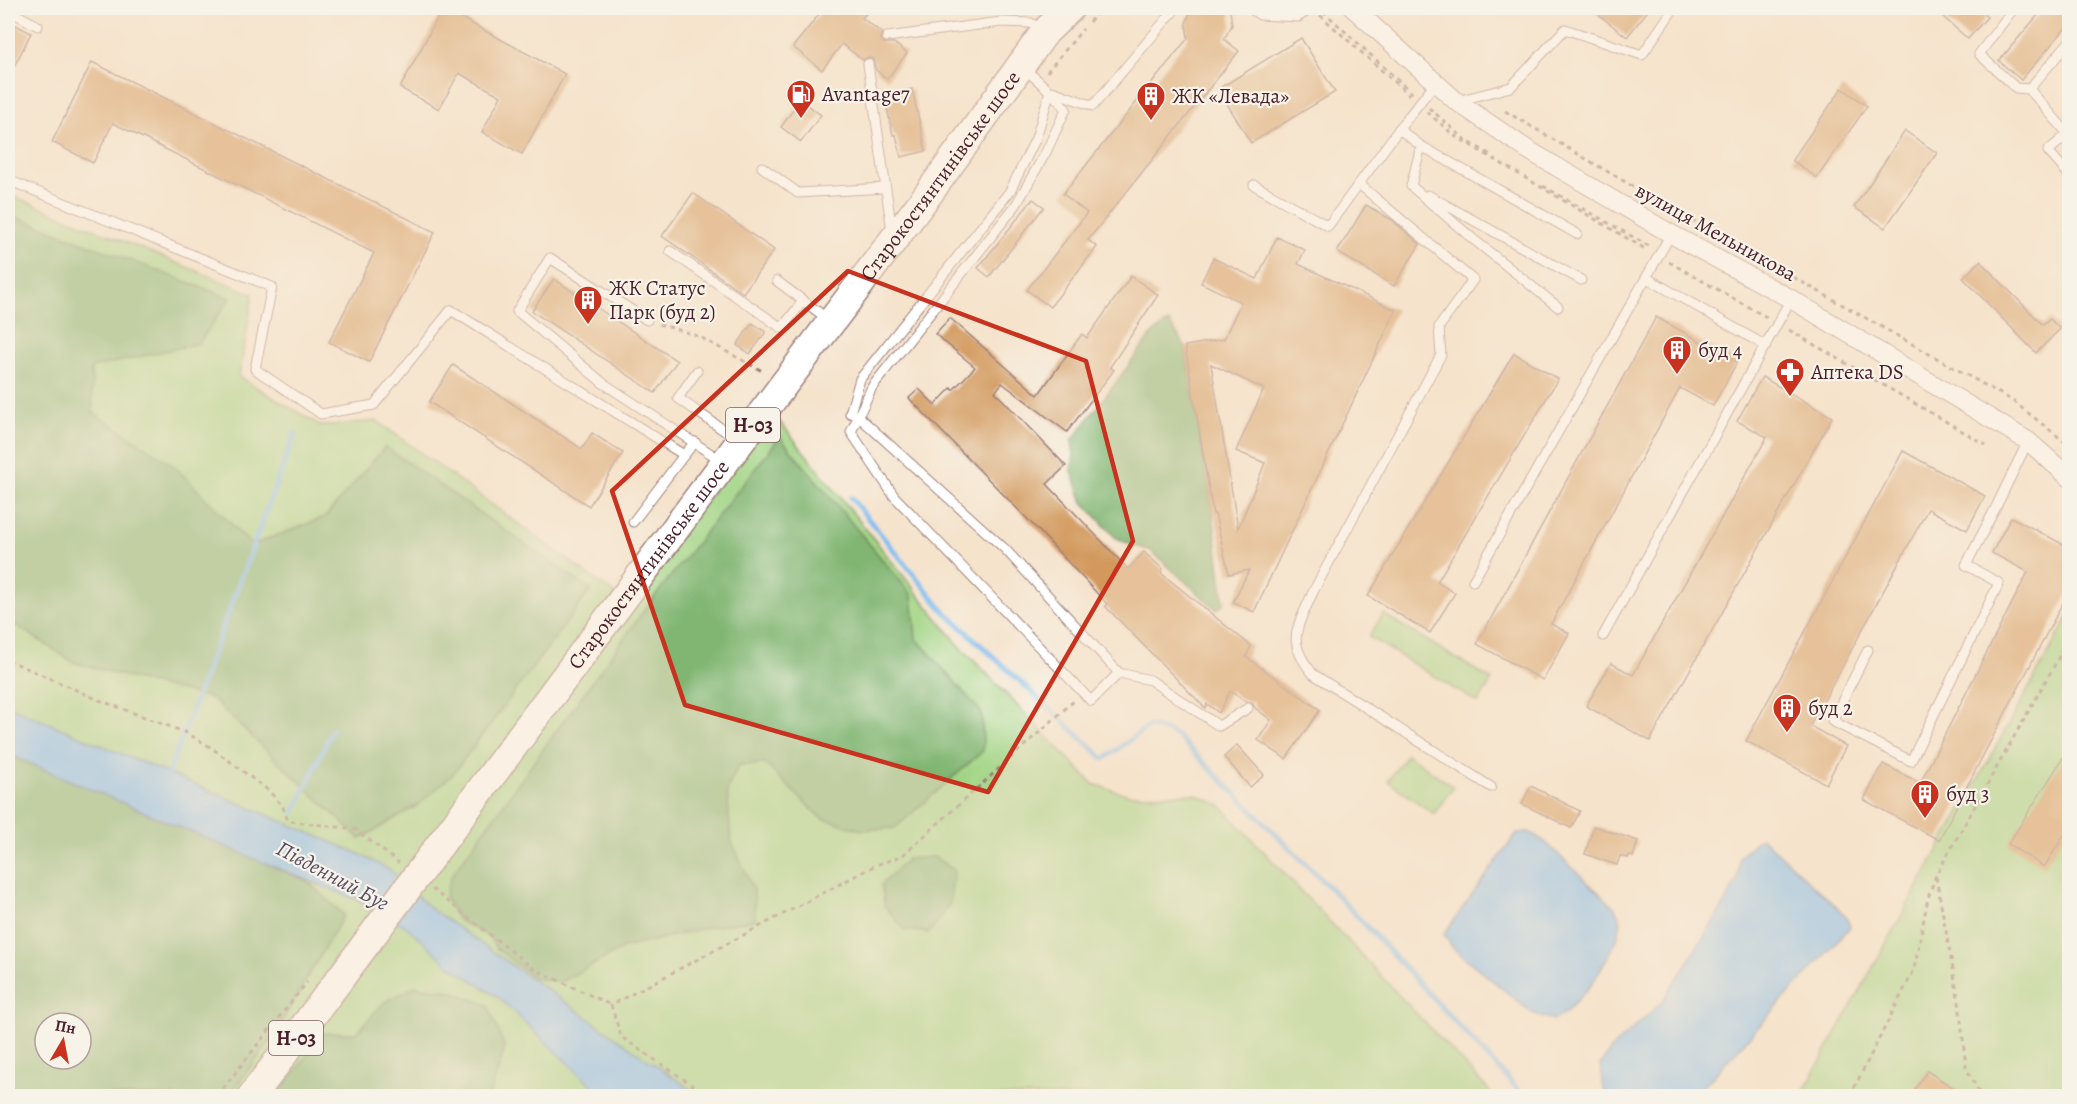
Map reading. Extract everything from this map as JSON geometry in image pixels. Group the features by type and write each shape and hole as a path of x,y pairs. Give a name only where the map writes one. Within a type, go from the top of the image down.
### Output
{"main road":[{"name":"Старокостянтинівське шосе","path":"252,1096 893,238 929,193 1045,32 1071,8"}],"street":[{"name":"вулиця Мельникова","path":"1353,8 1456,101 1528,150 1671,234 1791,299 2028,441 2070,478"}],"lane":[{"path":"1050,91 1093,106 1176,8"},
{"path":"1250,8 1260,15 1298,17 1315,11"},
{"path":"1456,101 1512,87 1565,29 1642,55 1674,8"},
{"path":"2015,8 1979,54 2016,88 2029,89 2068,134 2048,151 2069,174"},
{"path":"8,10 38,26"},
{"path":"887,37 1001,22 1030,23 1045,32"},
{"path":"2029,89 2070,41"},
{"path":"868,64 893,238"},
{"path":"1020,67 1040,81 1066,110 1046,152 1016,205 872,387 851,432 894,496 1091,701 1119,673"},
{"path":"1254,185 1328,226 1435,83"},
{"path":"1050,91 1036,138 1010,191 860,379 850,413 859,417 1005,549 1119,673 1150,680 1219,726 1248,708"},
{"path":"1399,129 1420,146 1577,234"},
{"path":"1412,186 1420,146"},
{"path":"762,167 798,193 885,188"},
{"path":"8,180 272,287 255,369 321,414 374,405 451,310 684,455"},
{"path":"1359,184 1473,280 1439,327 1441,356 1313,592 1296,633 1299,657 1313,674 1491,787"},
{"path":"1412,186 1581,280"},
{"path":"1412,186 1473,239 1558,307"},
{"path":"1473,580 1671,234"},
{"path":"670,251 782,328 802,301"},
{"path":"647,320 550,258 517,311 603,383 695,442 733,452"},
{"path":"1647,278 1766,346"},
{"path":"777,281 831,322"},
{"path":"1603,636 1791,299"},
{"path":"697,371 678,398 733,452"},
{"path":"1868,650 1832,721 1911,761 1999,584 1966,565 2028,441"},
{"path":"633,522 695,442"}],"path":[{"path":"1315,11 1455,136 1659,257 1778,323 1986,445"},
{"path":"1478,96 2013,401 2070,446"},
{"path":"647,320 698,336 764,372"},
{"path":"1850,1096 1914,970 1928,898 1936,875 2058,659 2070,625"},
{"path":"8,660 99,700 187,733 212,748 269,791 283,807 288,821 355,829 403,867"},
{"path":"611,1005 876,865 902,856 1062,711"},
{"path":"1936,875 1959,1002 1966,1067 1981,1096"},
{"path":"431,888 534,969 611,1005 621,1037 709,1096"},
{"path":"217,1096 309,980"}],"highlighted area":[{"path":"848,271 1086,361 1133,541 988,792 685,705 612,491"}],"green space":[{"path":"8,194 253,294 239,377 321,426 377,421 616,595 242,1096 8,1096"},
{"path":"8,214 230,298 199,343 91,368 93,412 174,466 252,545 325,517 385,447 591,590 453,774 417,806 360,839 211,698 73,662 8,620"},
{"path":"1169,322 1185,346 1213,514 1224,603 1217,610 1150,550 1131,545 1115,537 1083,502 1071,469 1074,456 1072,441 1152,334"},
{"path":"772,412 958,644 1093,784 1129,795 1196,794 1220,805 1494,1096 262,1096"},
{"path":"780,437 912,595 916,638 982,713 983,751 895,828 861,830 821,818 765,764 739,765 727,789 731,840 754,891 755,920 710,927 623,948 561,982 535,978 497,949 488,936 458,920 445,897 451,876 645,609"},
{"path":"1383,614 1492,680 1478,703 1369,637"},
{"path":"2069,616 2069,1096 1801,1096"},
{"path":"8,754 307,881 344,915 271,1040 229,1096 8,1096"},
{"path":"1407,754 1453,787 1434,814 1388,781"},
{"path":"934,857 954,870 950,903 929,933 905,930 885,907 881,885 907,859"},
{"path":"416,986 451,991 488,1005 505,1048 489,1096 277,1096 324,1033 356,1033 384,1002"}],"water":[{"name":"Південний Буг","path":"8,706 355,852 390,870 430,908 700,1096 603,1096 498,997 449,965 407,927 361,901 262,862 8,754"},
{"path":"1529,832 1544,841 1615,908 1621,922 1617,940 1592,984 1567,1011 1555,1020 1531,1012 1453,948 1444,934 1517,833"},
{"path":"1761,837 1846,916 1850,927 1695,1096 1608,1096 1604,1089 1600,1065 1613,1047 1662,1002 1722,908 1737,880 1740,856"}],"building":[{"path":"443,8 565,74 522,154 482,132 501,96 459,73 439,109 400,88"},
{"path":"824,8 871,8 862,18 882,33 880,38 884,43 894,43 907,53 887,79 876,70 873,59 868,57 863,60 842,44 822,70 793,47"},
{"name":"ЖК «Левада»","path":"1192,8 1225,8 1230,11 1232,25 1224,39 1239,51 1088,240 1097,247 1050,307 1027,290 1087,213 1063,194 1188,38 1186,23"},
{"path":"1590,8 1650,8 1627,37"},
{"path":"1933,8 1977,8 1987,17 1968,39"},
{"path":"2044,8 2070,8 2070,23 2021,80 1999,61"},
{"path":"8,21 31,33 8,79"},
{"path":"1301,38 1335,92 1251,143 1218,89"},
{"path":"92,62 435,232 369,362 329,342 374,253 113,123 93,163 52,142"},
{"path":"1842,88 1867,106 1817,178 1792,160"},
{"path":"912,89 926,151 901,157 896,135 893,135 884,95"},
{"path":"800,100 821,115 801,142 781,127"},
{"path":"1905,131 1937,153 1885,228 1854,207"},
{"path":"693,193 774,250 743,293 662,236"},
{"path":"1033,199 1044,207 989,277 978,268"},
{"path":"1366,205 1392,220 1420,244 1394,286 1337,252"},
{"path":"1277,237 1305,250 1298,264 1396,310 1254,612 1233,602 1249,570 1229,574 1215,514 1213,514 1185,346 1224,339 1241,302 1201,283 1213,258 1257,279","holes":["1211,364 1264,389 1236,451 1265,463 1238,529"]},
{"path":"1980,261 2043,325 2050,319 2060,329 2036,353 1963,278"},
{"path":"1131,276 1158,295 1110,367 1114,370 1067,432 1002,383 995,392 1066,466 1047,484 1128,569 1144,552 1163,569 1161,573 1251,646 1246,657 1320,710 1286,759 1258,740 1271,720 1255,708 1252,702 1246,702 1230,691 1219,713 1207,704 1205,708 1105,606 1107,604 1041,533 909,398 919,389 935,405 975,367 935,334 950,318 1038,395 1082,334 1087,338"},
{"name":"ЖК Статус Парк (буд 2)","path":"554,279 677,361 655,393 532,311"},
{"path":"1656,317 1737,362 1713,406 1680,388 1551,624 1569,633 1543,680 1477,644"},
{"path":"752,323 766,332 750,354 737,345"},
{"path":"1514,353 1558,379 1437,582 1455,593 1430,633 1368,596"},
{"path":"453,365 582,449 592,433 623,453 589,506 429,402"},
{"path":"1762,377 1832,417 1650,741 1586,706 1611,663 1633,675 1767,437 1737,421"},
{"path":"1903,451 1985,496 1967,530 1928,509 1810,726 1846,746 1826,784 1746,741"},
{"path":"2011,517 2070,548 2070,589 1939,840 1864,800 1883,764 1920,783 2028,572 1992,553"},
{"path":"1237,745 1264,775 1250,787 1224,757"},
{"path":"2070,747 2070,826 2044,867 2008,844"},
{"path":"1531,786 1580,811 1571,828 1522,804"},
{"path":"1594,826 1638,841 1633,857 1620,856 1617,865 1585,854"},
{"path":"1927,1071 1967,1096 1910,1096"}],"waterway":[{"path":"166,780 295,433"},
{"path":"851,498 944,611 1104,759 1149,726 1177,736 1342,900 1524,1096"},
{"path":"294,813 332,730"}],"place":[{"name":"Avantage7","path":"801,120"},
{"name":"ЖК «Левада»","path":"1151,122"},
{"name":"ЖК Статус Парк (буд 2)","path":"588,326"},
{"name":"буд 4","path":"1677,376"},
{"name":"Аптека DS","path":"1790,398"},
{"name":"буд 2","path":"1787,734"},
{"name":"буд 3","path":"1925,820"}]}
